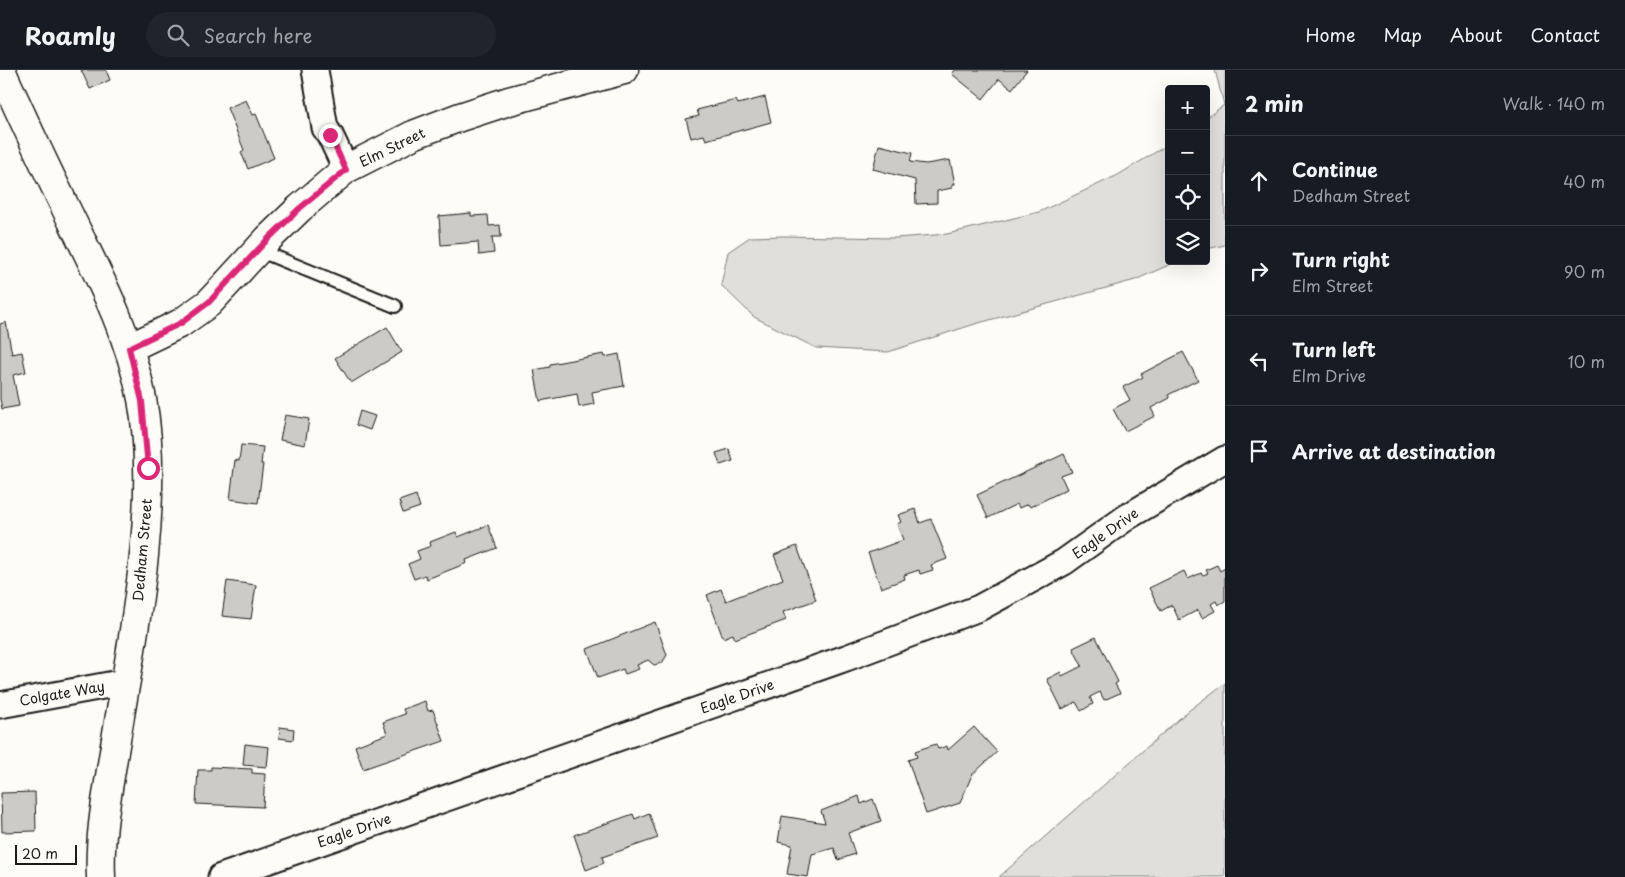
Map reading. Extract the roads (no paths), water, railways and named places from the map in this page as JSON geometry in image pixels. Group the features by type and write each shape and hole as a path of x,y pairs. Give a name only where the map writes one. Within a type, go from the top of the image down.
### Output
{"main road":[{"name":"Dedham Street","path":"1,70 30,135 102,281 129,348 142,401 148,468 144,556 104,815 100,863 101,877"},
{"name":"Elm Street","path":"129,348 181,323 209,302 300,208 346,170 413,135 460,117 509,101 624,70"}],"street":[{"path":"315,70 325,128 346,170"},
{"name":"Eagle Drive","path":"221,877 846,658 979,608 1064,562 1127,517 1225,459"},
{"name":"Colgate Way","path":"0,705 125,682"}],"lane":[{"path":"258,250 395,306"}]}
